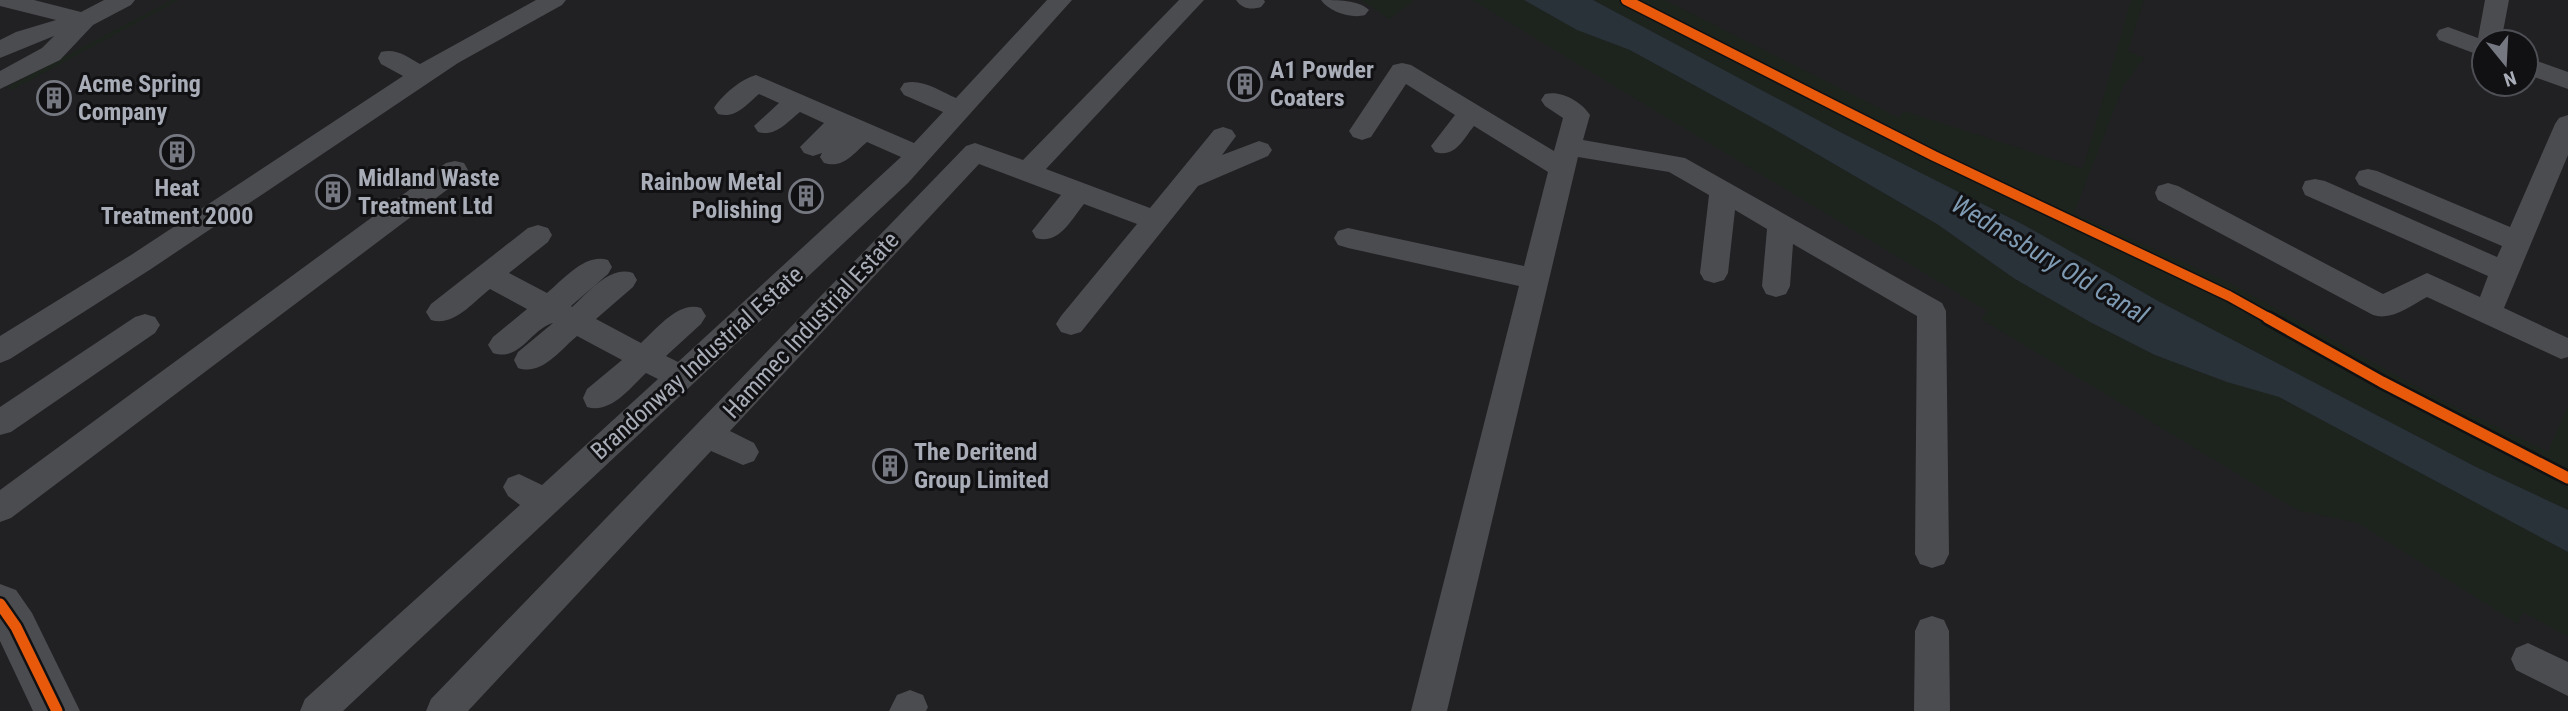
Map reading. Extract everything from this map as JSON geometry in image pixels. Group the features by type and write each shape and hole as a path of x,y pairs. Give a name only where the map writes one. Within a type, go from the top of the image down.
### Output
{"street":[{"path":"0,604 16,627 57,711"}],"lane":[{"path":"0,2 5,0 84,20"},
{"path":"0,50 25,37 84,20 123,0"},
{"path":"0,351 141,262 449,57 554,0"},
{"name":"Brandonway Industrial Estate","path":"318,711 531,495 682,379 919,155 1060,0"},
{"path":"1154,220 1027,172 1144,39 1192,0"},
{"path":"1333,0 1357,10"},
{"path":"2492,28 2497,0"},
{"path":"0,81 51,54 84,20"},
{"path":"2448,35 2470,44"},
{"path":"390,58 422,76"},
{"path":"2540,70 2568,81"},
{"path":"1362,131 1402,71 1471,112 1565,157 1676,164 1932,312 1932,554"},
{"path":"727,108 756,83 919,155"},
{"path":"913,89 960,110"},
{"path":"1429,711 1534,279 1577,115 1554,100"},
{"path":"767,126 797,101"},
{"path":"1444,146 1471,112"},
{"path":"2487,313 2568,124"},
{"path":"823,152 853,126"},
{"path":"1071,324 1223,136"},
{"path":"1188,179 1259,150"},
{"name":"Hammec Industrial Estate","path":"444,711 511,654 707,434 842,303 975,152 1027,172"},
{"path":"0,508 455,170"},
{"path":"2368,178 2518,242"},
{"path":"2315,188 2505,272"},
{"path":"1046,231 1079,192"},
{"path":"1714,273 1723,192"},
{"path":"2168,193 2383,307 2427,284 2561,348"},
{"path":"1776,286 1781,225"},
{"path":"441,312 538,235"},
{"path":"1348,238 1534,279"},
{"path":"503,345 548,308 610,273 574,321 529,360"},
{"path":"488,275 682,379"},
{"path":"598,398 691,316"},
{"path":"0,423 145,325"},
{"path":"707,434 743,452"},
{"path":"1932,631 1932,711"},
{"path":"2528,659 2568,680"}],"shaded area":[{"path":"0,0 2568,0 2568,711 0,711"},
{"path":"172,0 179,0 12,90 7,87"},
{"path":"1361,0 1415,0 1389,19"},
{"path":"1472,0 1524,0 1577,30 1630,50 1774,129 1937,224 2015,279 2092,323 2155,355 2227,382 2279,397 2568,552 2568,637 2523,612 2518,624 2358,523 2297,510 1981,319 1987,311"},
{"path":"1593,0 1665,0 1899,118 1904,111 2083,169 2131,0 2144,0 2128,51 2144,58 2123,87 2074,213 2230,283 2430,394 2548,452 2568,405 2568,510 2476,467 2160,302 2024,225 1840,132"}],"water":[{"name":"Wednesbury Old Canal","path":"1524,0 1593,0 1840,132 2024,225 2160,302 2476,467 2568,510 2568,552 2279,397 2227,382 2155,355 2092,323 2015,279 1937,224 1774,129 1630,50 1577,30"}],"cycle path":[{"path":"1626,0 1934,156 2229,296 2382,382 2568,478"},
{"path":"0,604 16,627 57,711"}],"place":[{"name":"A1 Powder Coaters","path":"1245,84"},
{"name":"Acme Spring Company","path":"54,98"},
{"name":"Heat Treatment 2000","path":"177,152"},
{"name":"Midland Waste Treatment Ltd","path":"333,192"},
{"name":"Rainbow Metal Polishing","path":"806,196"},
{"name":"The Deritend Group Limited","path":"890,466"}]}
